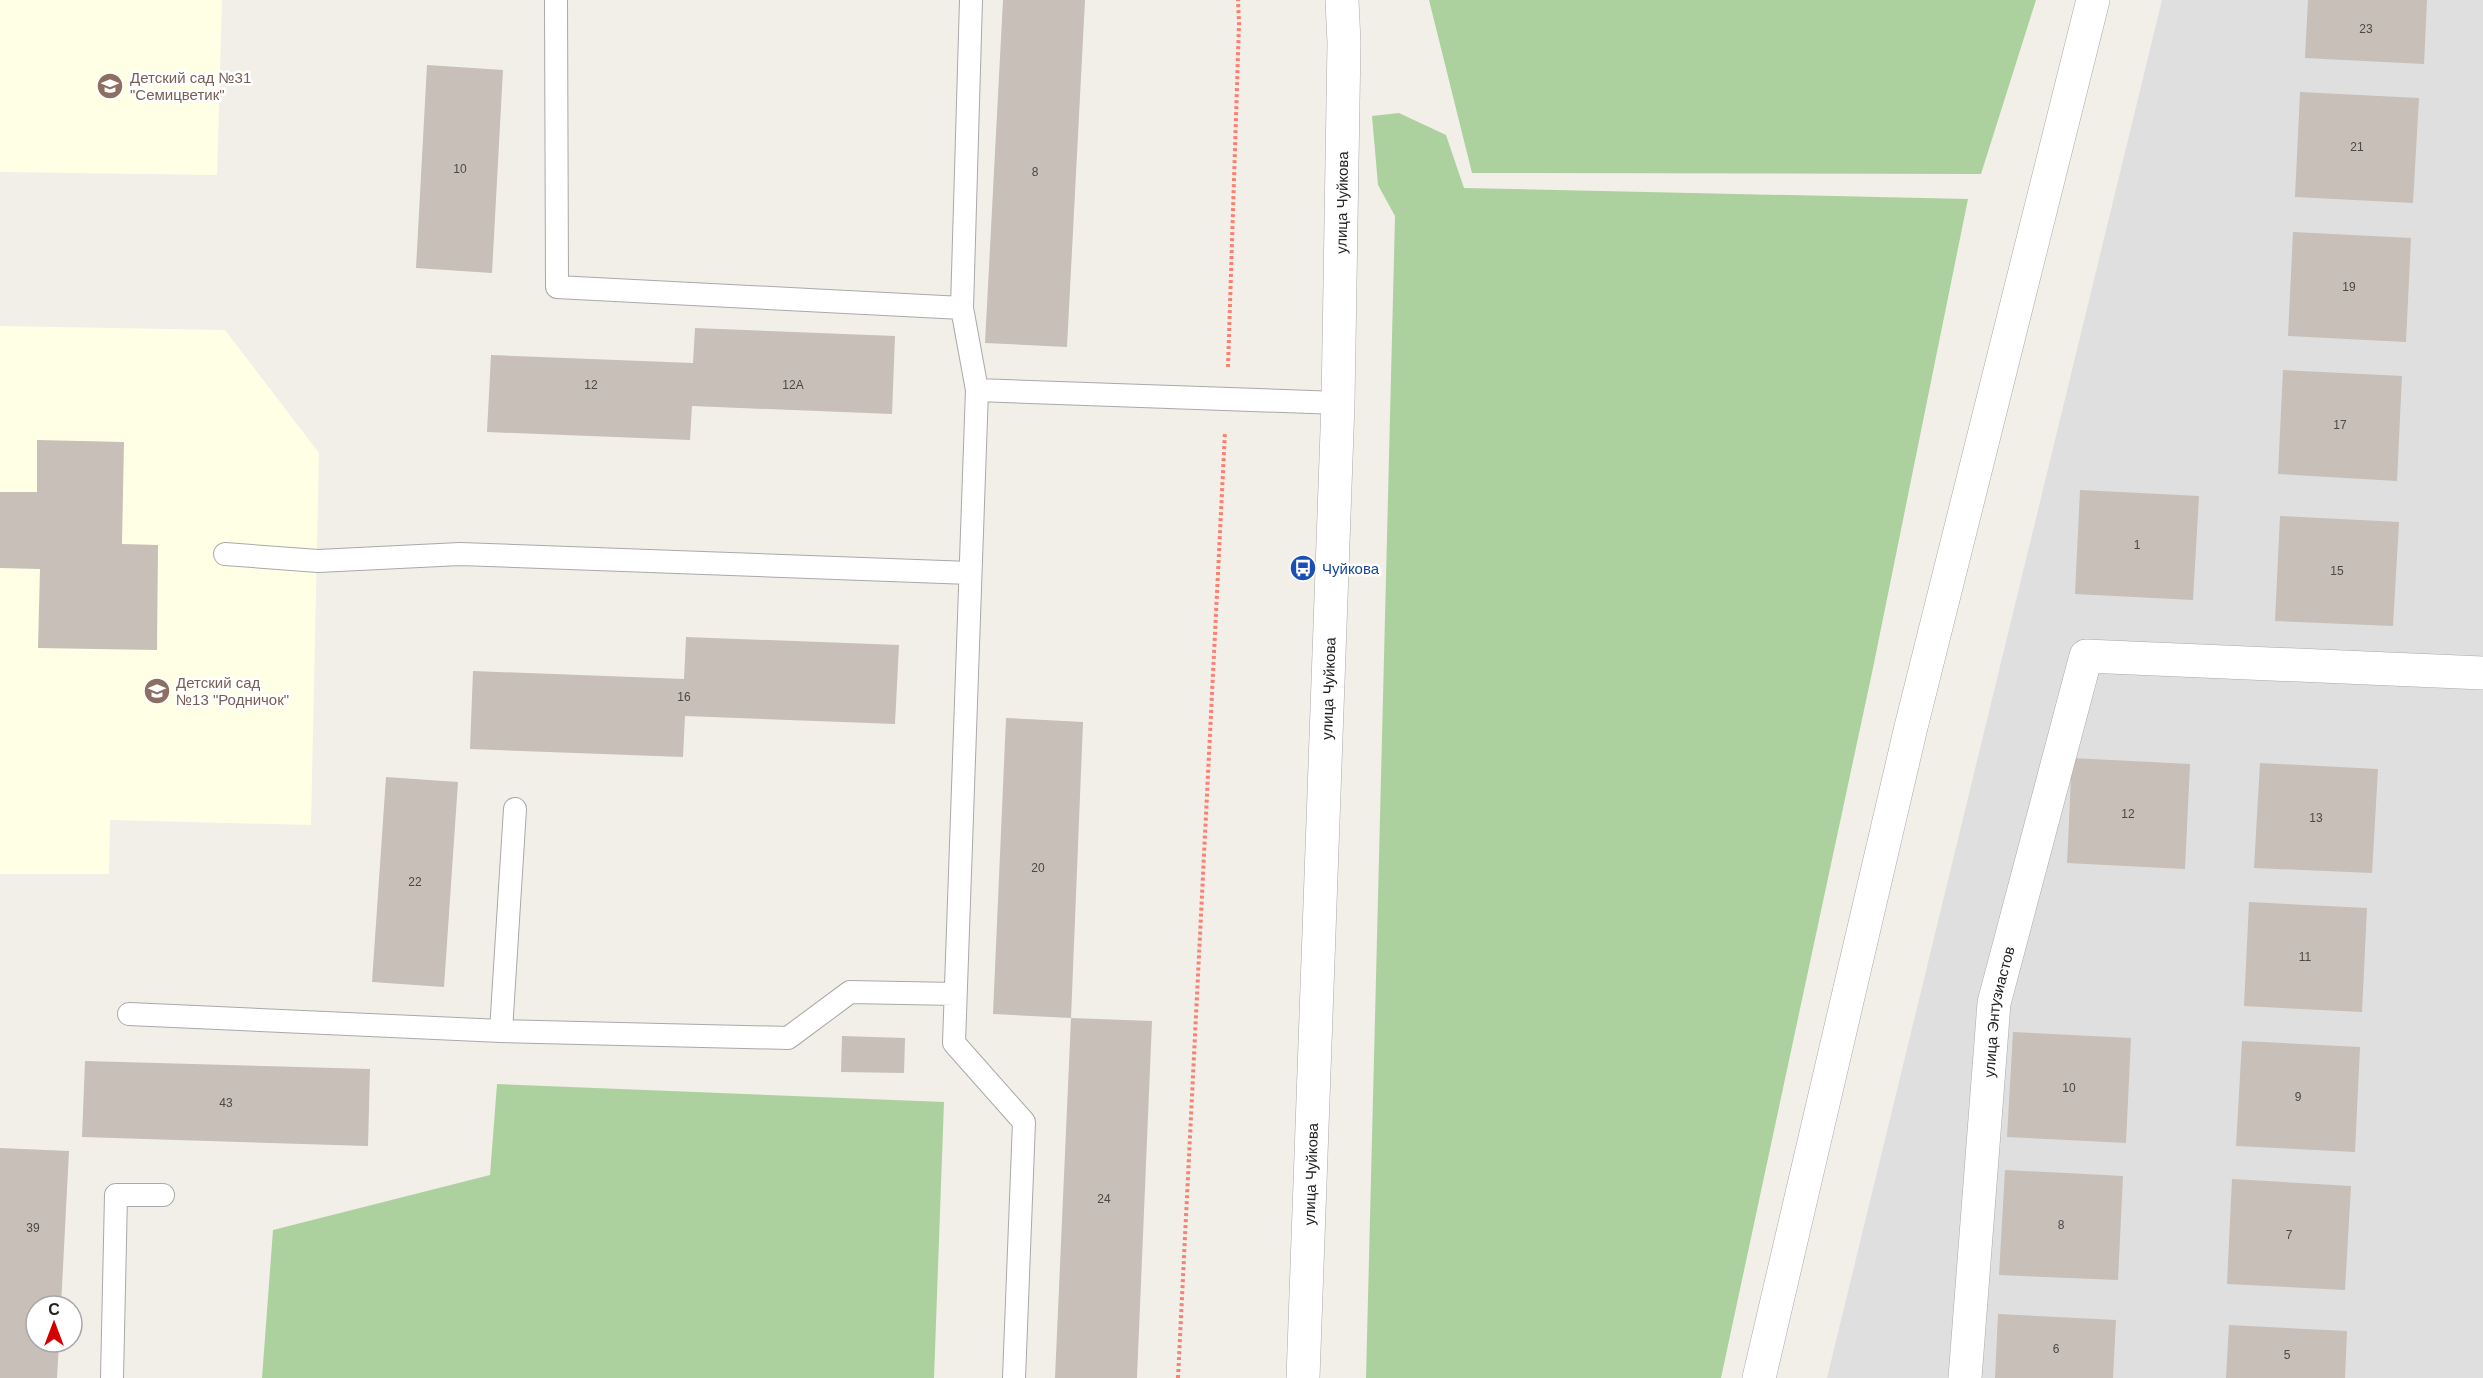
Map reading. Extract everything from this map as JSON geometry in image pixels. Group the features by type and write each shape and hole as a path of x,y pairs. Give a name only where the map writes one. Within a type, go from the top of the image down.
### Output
{"street":[{"name":"улица Чуйкова","path":"1303,1378 1338,403 1344,43 1342,0"},
{"path":"1759,1378 1911,727 2093,0"},
{"name":"улица Энтузиастов","path":"1965,1378 1994,1003 2086,656 2483,674"}],"lane":[{"path":"556,0 557,287 962,308"},
{"path":"971,0 962,308 977,390 954,1043 1024,1122 1014,1378"},
{"path":"977,390 1338,403"},
{"path":"225,554 318,561 460,554 970,573"},
{"path":"501,1031 515,809"},
{"path":"129,1014 501,1031 788,1038 850,992 955,994"},
{"path":"112,1378 116,1195 163,1195"}],"path":[{"path":"1178,1378 1227,399 1239,35 1238,0"}],"shaded area":[{"name":"Детский сад №31 \"Семицветик\"","path":"0,0 222,0 217,175 0,172"},
{"path":"2162,0 2483,0 2483,1378 1827,1378"},
{"name":"Детский сад №13 \"Родничок\"","path":"0,326 225,330 319,453 311,825 110,820 109,874 0,874"}],"green space":[{"path":"1429,0 2036,0 1981,174 1472,173"},
{"path":"1399,113 1446,135 1464,188 1968,199 1873,668 1721,1378 1366,1378 1395,216 1378,185 1372,116"},
{"path":"497,1084 944,1102 934,1378 262,1378 273,1230 490,1175"}],"building":[{"path":"1003,0 1085,0 1067,347 985,343"},
{"path":"2308,0 2427,0 2424,64 2305,58"},
{"path":"427,65 503,70 492,273 416,268"},
{"path":"2300,92 2419,98 2413,203 2295,197"},
{"path":"2293,232 2411,238 2406,342 2288,336"},
{"path":"695,328 895,336 892,414 692,406 690,440 487,432 491,355 693,363"},
{"path":"2283,370 2402,376 2397,481 2278,474"},
{"path":"37,440 124,442 122,544 158,545 157,650 38,648 40,569 0,568 0,492 37,492"},
{"path":"2080,490 2199,496 2193,600 2075,594"},
{"path":"2280,516 2399,522 2393,626 2275,621"},
{"path":"686,637 899,645 895,724 685,716 683,757 470,749 473,671 684,679"},
{"path":"1006,718 1083,722 1071,1018 993,1014"},
{"path":"2072,758 2190,764 2185,869 2067,863"},
{"path":"2260,763 2378,769 2372,873 2254,868"},
{"path":"386,777 458,782 444,987 372,982"},
{"path":"2249,902 2367,908 2362,1012 2244,1006"},
{"path":"1071,1018 1152,1021 1137,1378 1055,1378"},
{"path":"2013,1032 2131,1038 2126,1143 2007,1137"},
{"path":"842,1036 905,1038 904,1073 841,1072"},
{"path":"2242,1041 2360,1047 2355,1152 2236,1146"},
{"path":"85,1061 370,1069 368,1146 82,1137"},
{"path":"0,1148 69,1151 62,1294 24,1294 24,1354 58,1354 57,1378 0,1378"},
{"path":"2005,1170 2123,1176 2118,1280 1999,1275"},
{"path":"2232,1179 2351,1186 2345,1290 2227,1284"},
{"path":"1998,1314 2116,1320 2113,1378 1995,1378"},
{"path":"2229,1325 2347,1331 2345,1378 2226,1378"}],"place":[{"name":"Детский сад №31 \"Семицветик\"","path":"110,86"},
{"name":"Чуйкова","path":"1303,568"},
{"name":"Детский сад №13 \"Родничок\"","path":"157,691"}]}
